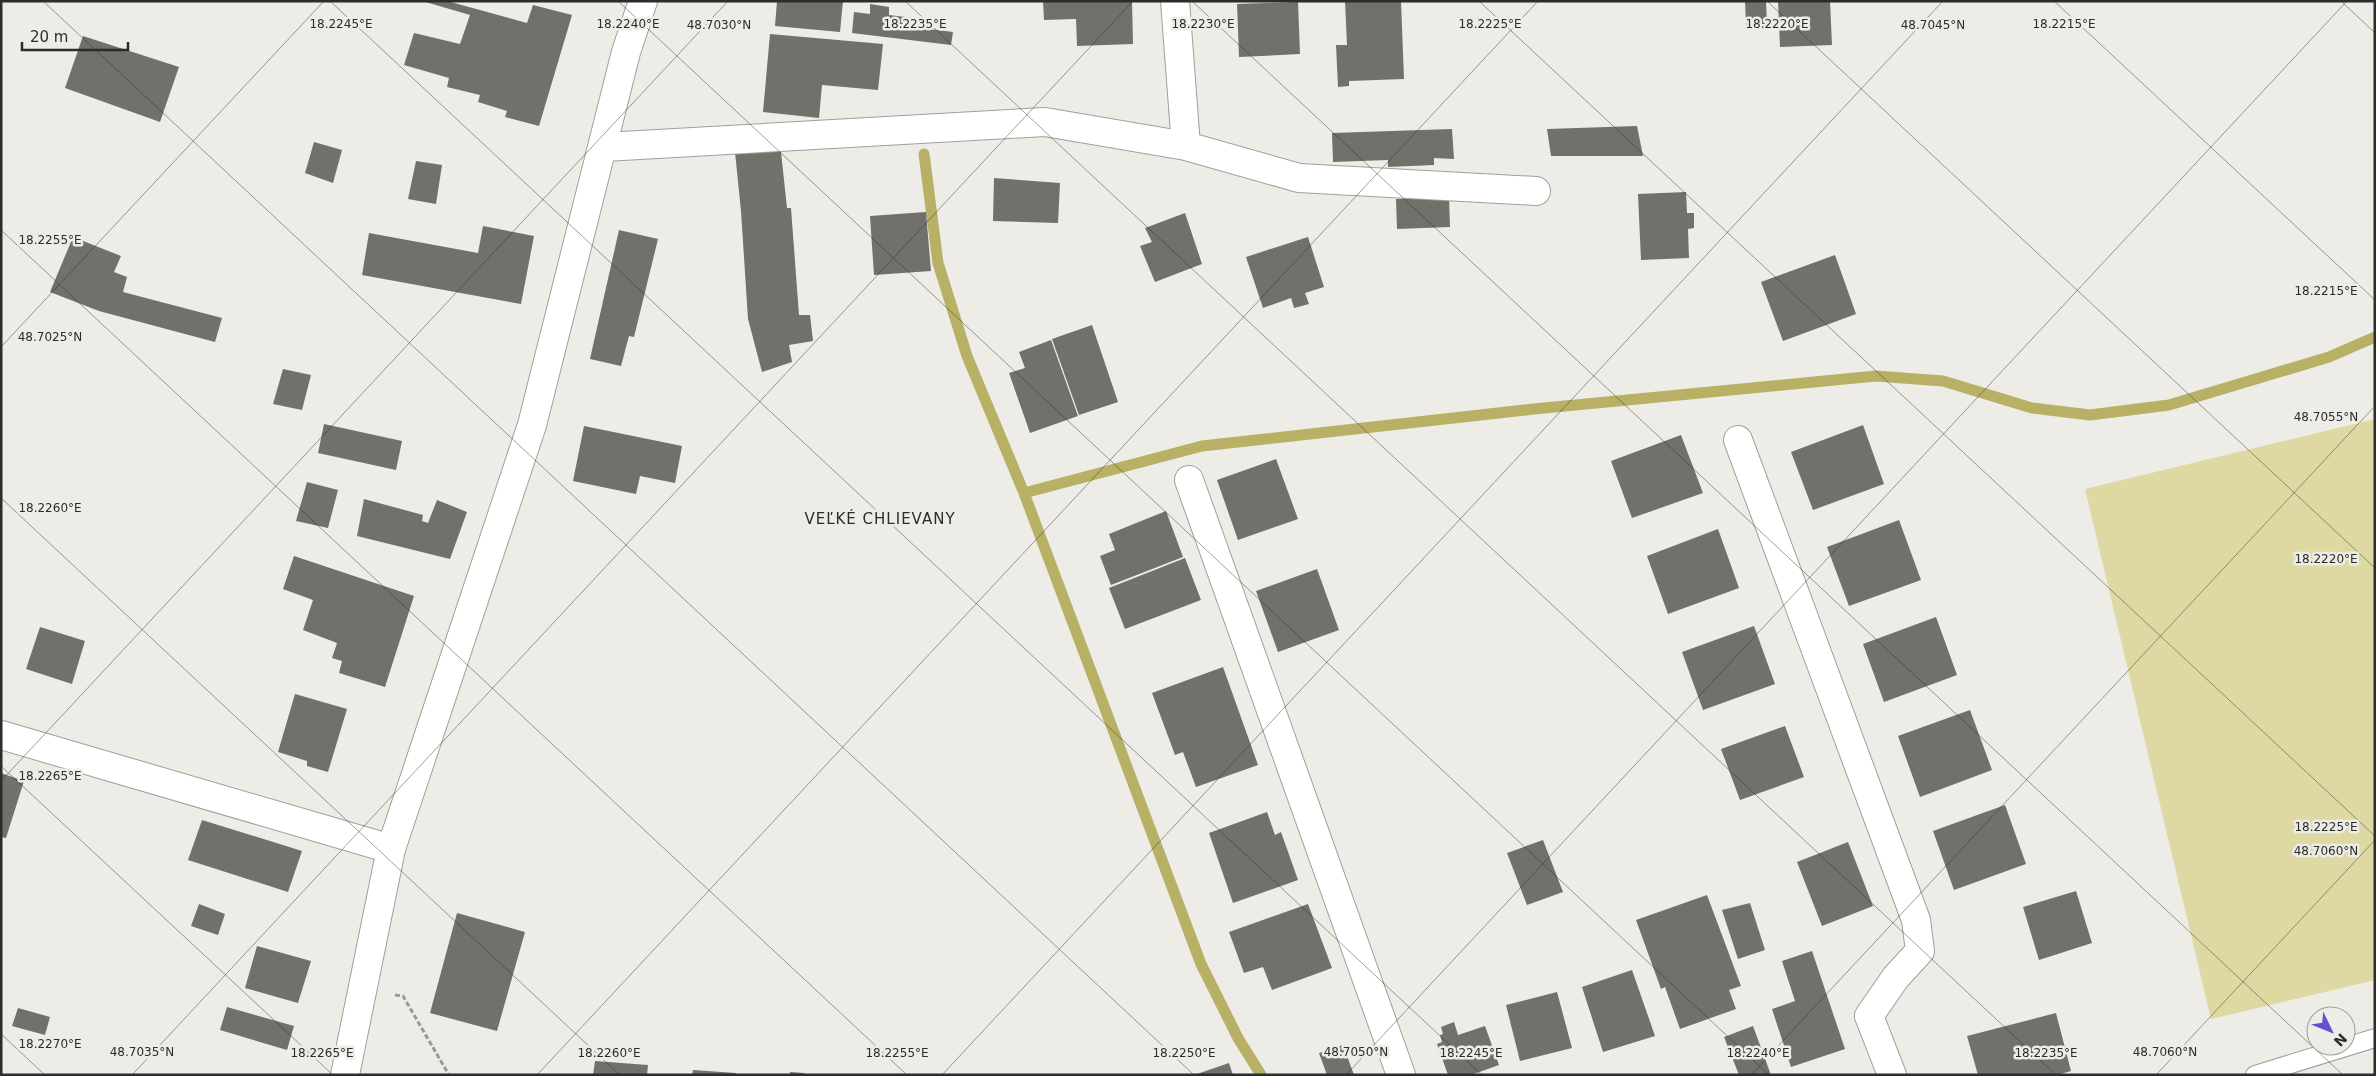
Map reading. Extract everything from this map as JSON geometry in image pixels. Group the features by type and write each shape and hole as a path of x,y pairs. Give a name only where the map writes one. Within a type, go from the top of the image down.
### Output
{"street":[{"path":"344,1075 391,849 532,425 604,147 626,52 643,1"},
{"path":"1176,1 1186,146"},
{"path":"604,147 1044,122 1186,146 1299,178 1536,191"},
{"path":"1738,440 1916,920 1920,951 1896,977 1869,1016 1892,1075"},
{"path":"1189,480 1401,1075"},
{"path":"1,735 391,849"}],"lane":[{"path":"2255,1075 2375,1038"}],"path":[{"path":"394,995 403,996 449,1075"}],"shaded area":[{"path":"2375,419 2375,980 2211,1019 2085,489"}],"building":[{"path":"422,1 447,1 527,23 533,5 572,15 539,126 505,117 507,111 478,102 480,95 447,87 449,78 404,65 414,33 460,44 470,15"},
{"path":"777,1 843,1 840,32 775,26"},
{"path":"1043,1 1132,1 1133,44 1077,46 1076,19 1044,20"},
{"path":"1345,1 1401,1 1404,79 1349,81 1349,86 1338,87 1336,45 1347,45"},
{"path":"1745,1 1766,1 1767,24 1746,25"},
{"path":"1778,1 1830,1 1832,45 1780,47"},
{"path":"1298,2 1300,54 1239,57 1237,4"},
{"path":"870,4 889,7 889,15 930,20 929,29 953,32 951,45 852,33 854,12 870,14"},
{"path":"770,34 883,44 878,90 822,85 819,118 763,112"},
{"path":"83,36 179,67 160,122 65,88"},
{"path":"1637,126 1643,156 1551,156 1547,129"},
{"path":"1452,129 1454,159 1434,158 1434,165 1388,167 1388,160 1333,162 1332,133"},
{"path":"314,142 342,150 333,183 305,173"},
{"path":"735,152 781,152 787,208 791,208 799,315 810,315 813,341 789,345 792,362 762,372 748,319"},
{"path":"416,161 442,165 436,204 408,199"},
{"path":"994,178 1060,183 1058,223 993,221"},
{"path":"1686,192 1687,213 1694,213 1694,228 1688,229 1689,258 1641,260 1638,194"},
{"path":"1449,198 1450,227 1397,229 1396,199"},
{"path":"926,212 931,271 874,275 870,216"},
{"path":"1185,213 1202,264 1155,282 1140,246 1152,242 1145,228"},
{"path":"483,226 534,236 521,304 362,275 369,233 478,253"},
{"path":"619,230 658,239 634,337 629,336 621,366 590,359"},
{"path":"73,237 121,256 114,272 127,277 123,292 222,318 215,342 99,311 50,292"},
{"path":"1308,237 1324,287 1305,293 1309,304 1294,308 1291,298 1263,308 1246,257"},
{"path":"1835,255 1856,314 1783,341 1761,282"},
{"path":"1092,325 1118,402 1079,415 1052,339"},
{"path":"1051,340 1078,416 1030,433 1009,373 1025,368 1019,352"},
{"path":"283,369 311,375 302,410 273,404"},
{"path":"324,424 402,441 396,470 318,453"},
{"path":"1863,425 1884,484 1813,510 1791,452"},
{"path":"584,426 682,446 675,483 640,476 636,494 573,481"},
{"path":"1681,435 1703,493 1632,518 1611,461"},
{"path":"1276,459 1298,519 1238,540 1217,480"},
{"path":"307,482 338,490 328,528 296,521"},
{"path":"364,499 423,515 422,521 428,523 437,500 467,512 450,559 357,536"},
{"path":"1166,511 1183,557 1111,585 1100,556 1115,550 1109,534"},
{"path":"1899,520 1921,580 1849,606 1827,547"},
{"path":"1718,529 1739,588 1668,614 1647,556"},
{"path":"294,556 414,596 385,687 339,673 342,661 332,658 337,643 303,630 313,600 283,589"},
{"path":"1185,558 1201,600 1125,629 1109,588"},
{"path":"1317,569 1339,630 1278,652 1256,591"},
{"path":"1936,617 1957,675 1884,702 1863,644"},
{"path":"1754,626 1775,684 1703,710 1682,652"},
{"path":"40,627 85,641 72,684 26,669"},
{"path":"1223,667 1258,765 1196,787 1183,752 1175,755 1152,693"},
{"path":"295,694 347,709 328,772 307,766 307,761 278,752"},
{"path":"1970,710 1992,770 1920,797 1898,736"},
{"path":"1785,726 1804,777 1740,800 1721,749"},
{"path":"1,773 24,781 6,838 1,837"},
{"path":"2005,805 2026,864 1954,890 1933,831"},
{"path":"1267,812 1275,835 1281,832 1298,880 1233,903 1209,833"},
{"path":"202,820 302,851 288,892 188,860"},
{"path":"1543,840 1563,892 1527,905 1507,853"},
{"path":"1848,842 1873,906 1822,926 1797,862"},
{"path":"2076,891 2092,943 2039,960 2023,907"},
{"path":"1707,895 1741,986 1729,990 1736,1009 1680,1029 1665,987 1661,989 1636,920"},
{"path":"1750,903 1765,950 1738,959 1722,910"},
{"path":"199,904 225,914 218,935 191,926"},
{"path":"1308,904 1332,968 1272,990 1263,967 1244,973 1229,932"},
{"path":"457,913 525,932 497,1031 430,1013"},
{"path":"257,946 311,961 298,1003 245,988"},
{"path":"1812,951 1845,1049 1791,1067 1772,1009 1795,1001 1782,961"},
{"path":"1632,970 1655,1036 1603,1052 1582,987"},
{"path":"1557,992 1572,1048 1520,1061 1506,1005"},
{"path":"227,1007 294,1026 287,1050 220,1030"},
{"path":"18,1008 50,1017 45,1035 12,1026"},
{"path":"2056,1013 2071,1071 2057,1075 1978,1075 1967,1036"},
{"path":"1454,1022 1458,1035 1485,1026 1499,1065 1471,1075 1448,1075 1437,1044 1442,1042 1440,1035 1443,1034 1441,1027"},
{"path":"1753,1026 1771,1075 1739,1075 1724,1037"},
{"path":"1343,1045 1354,1075 1327,1075 1319,1053"},
{"path":"595,1061 648,1065 647,1075 593,1075"},
{"path":"1229,1063 1233,1075 1197,1075 1197,1074"},
{"path":"693,1070 736,1073 736,1075 692,1075"},
{"path":"790,1072 804,1073 804,1075 790,1075"}],"waterway":[{"path":"924,154 938,263 967,356 1024,493 1201,964 1238,1038 1261,1075"},
{"path":"1024,493 1202,446 1534,409 1876,376 1943,381 2032,408 2090,415 2169,405 2329,357 2375,337"}],"district":[{"name":"VEĽKÉ CHLIEVANY","path":"880,519"}]}
